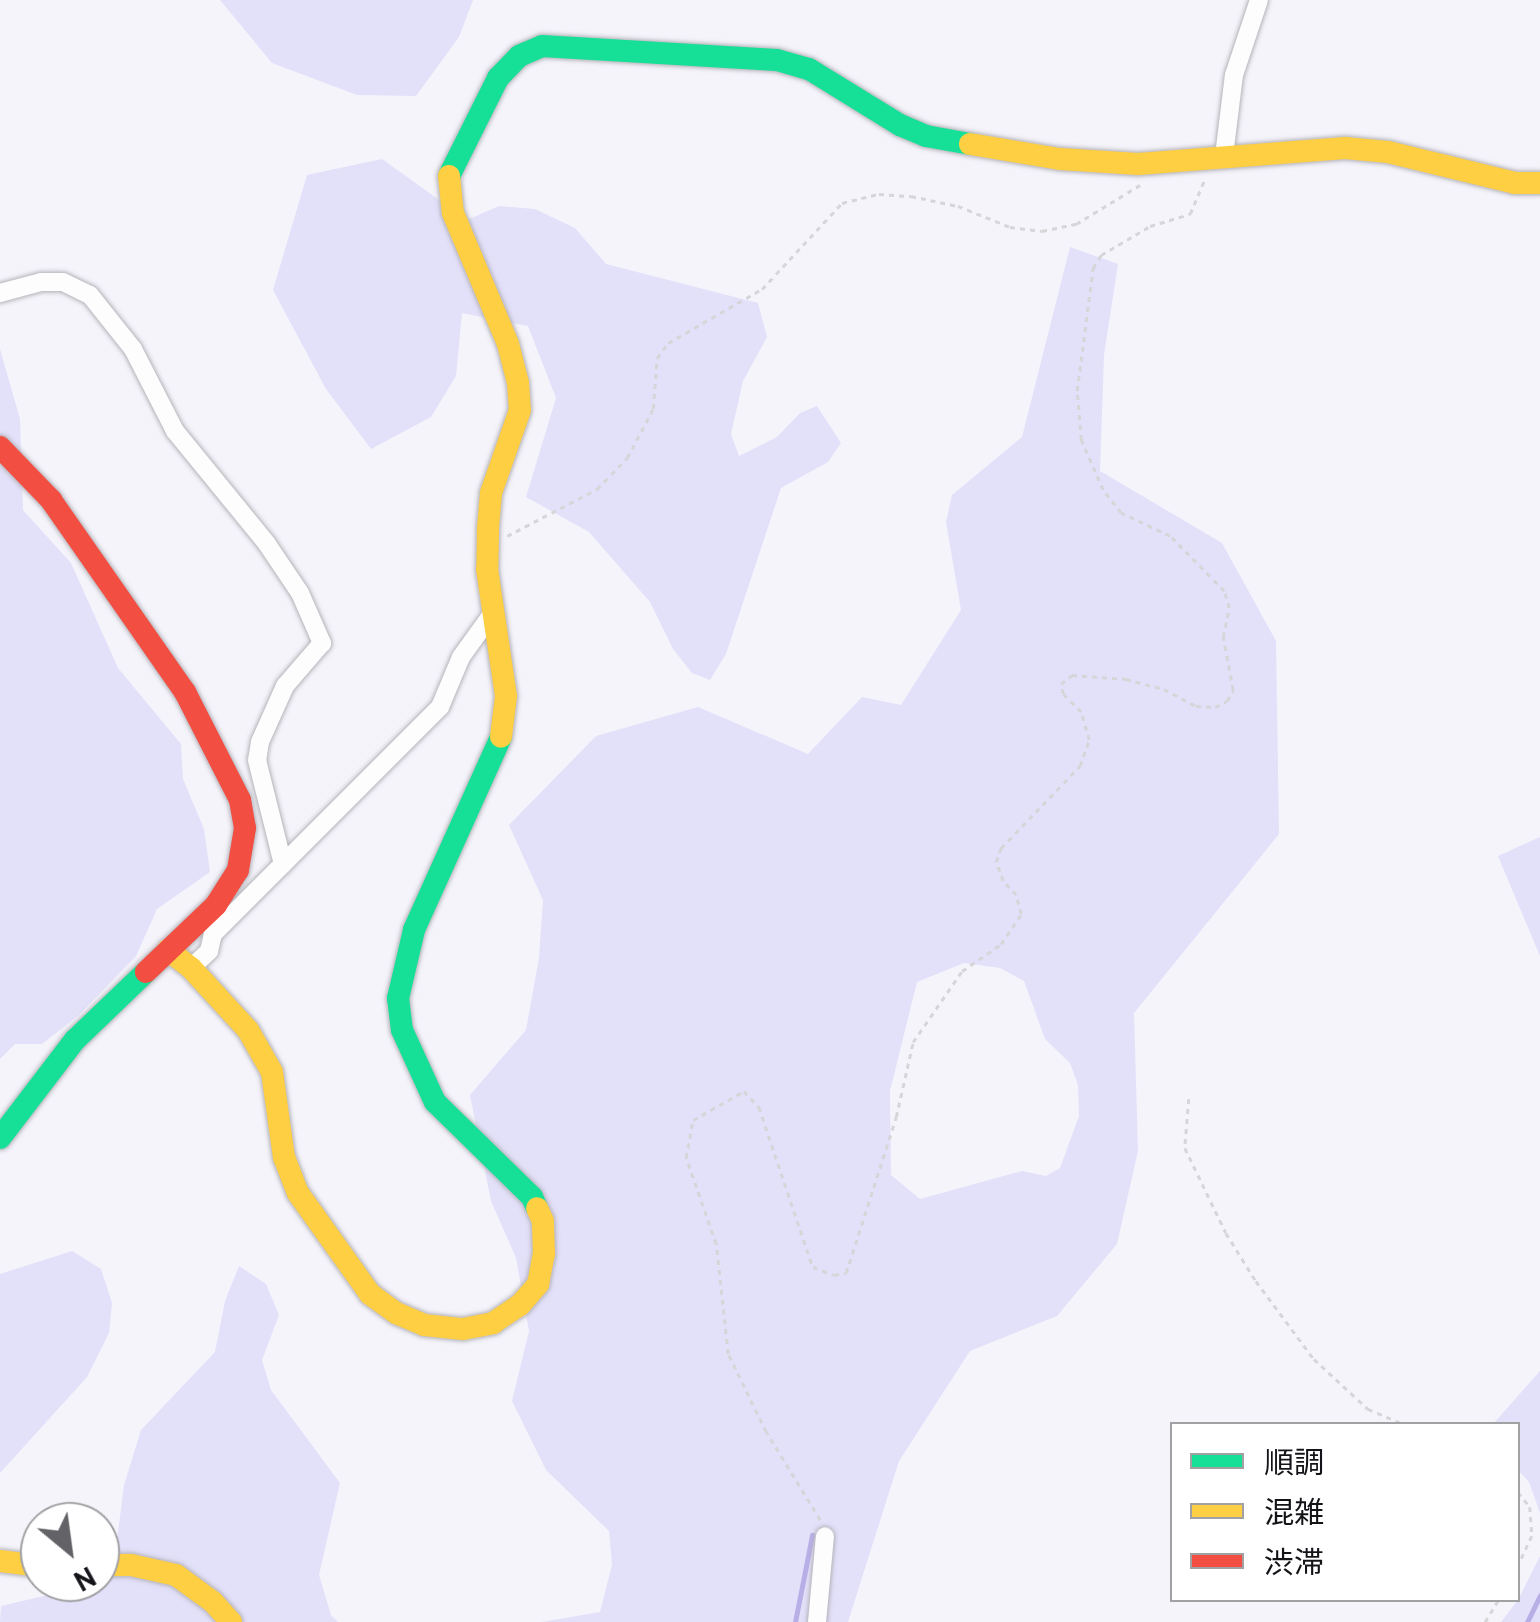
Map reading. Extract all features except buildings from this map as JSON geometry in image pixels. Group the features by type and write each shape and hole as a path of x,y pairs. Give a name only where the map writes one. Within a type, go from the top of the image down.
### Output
{"street":[{"path":"1218,159 1234,75 1259,0"},
{"path":"168,950 191,968 248,1030 272,1072 284,1157 298,1193 370,1294 396,1313 424,1324 463,1329 493,1323 520,1305 538,1284 544,1254 543,1221 532,1197 435,1102 408,1046 398,998 414,930 495,755 504,724 506,696 487,569 490,493 520,410 518,382 508,344 453,213 449,174 498,78 518,56 542,46 574,46 777,60 809,69 900,125 926,136 1060,159 1138,164 1344,148 1388,152 1515,183 1540,183"},
{"path":"0,293 41,282 64,282 90,295 133,349 175,431 267,544 300,594 322,643 285,686 256,760 284,864"},
{"path":"0,448 59,510 174,676 207,728 240,800 245,828 238,870 216,905 75,1040 0,1138"},
{"path":"191,968 209,951 214,934 440,706 461,658 492,614"},
{"path":"817,1622 825,1536"},
{"path":"120,1565 176,1575 214,1602 230,1622"}],"path":[{"path":"825,1536 817,1512 766,1432 728,1354 716,1244 686,1158 693,1120 744,1091 759,1107 813,1268 834,1275 846,1273 857,1251 862,1210 896,1118 913,1042 962,971 1002,944 1021,914 1016,895 1003,881 996,862 1001,848 1080,766 1089,740 1081,712 1063,694 1061,684 1072,675 1126,678 1164,688 1196,706 1215,708 1227,701 1232,690 1223,637 1229,608 1224,591 1170,536 1121,512 1102,490 1081,440 1078,391 1093,268 1101,255 1126,238 1190,214 1218,159"},
{"path":"506,538 597,489 628,458 654,408 657,358 668,343 762,289 842,203 878,194 911,196 958,206 1010,227 1042,231 1076,224 1140,185 1138,164"},
{"path":"1189,1100 1185,1148 1226,1233 1256,1281 1314,1359 1368,1408 1400,1422"},
{"path":"1520,1494 1530,1507 1532,1536 1520,1562"}],"shaded area":[{"path":"220,0 473,0 459,37 416,96 357,95 272,63"},
{"path":"382,159 467,220 499,206 535,209 575,228 606,264 758,303 767,337 743,381 731,434 739,456 777,437 800,413 817,406 841,443 828,462 781,488 726,654 710,680 692,673 673,649 650,602 589,532 526,497 556,398 528,326 462,313 456,376 431,417 371,449 326,389 273,290 307,175"},
{"path":"1070,247 1118,264 1104,355 1100,471 1222,543 1276,641 1279,834 1134,1013 1138,1151 1117,1244 1057,1316 970,1351 899,1461 848,1622 542,1622 600,1612 612,1565 609,1531 546,1470 512,1401 529,1331 516,1258 491,1201 470,1095 526,1030 539,958 543,900 509,825 596,736 698,707 808,754 862,697 901,705 961,610 946,522 952,495 1022,437","holes":["964,963 1000,968 1024,981 1045,1039 1070,1063 1078,1085 1079,1116 1060,1168 1046,1176 1022,1171 920,1199 891,1175 890,1091 917,982"]},
{"path":"0,349 20,419 23,510 71,563 118,668 181,744 183,779 204,829 210,872 157,909 136,956 79,1015 42,1044 15,1044 0,1059"},
{"path":"1540,837 1540,956 1498,856"},
{"path":"72,1251 101,1269 112,1303 109,1333 87,1377 0,1473 0,1274"},
{"path":"239,1266 266,1284 279,1315 262,1360 271,1390 340,1483 319,1575 331,1615 338,1622 0,1622 1,1606 20,1602 120,1602 120,1517 124,1485 141,1430 215,1352 225,1301"},
{"path":"1540,1371 1540,1513 1529,1482 1520,1472 1520,1422 1495,1422"},
{"path":"1540,1556 1540,1622 1501,1622 1520,1602"}],"waterway":[{"path":"795,1622 812,1535"},
{"path":"1527,1622 1540,1595"}],"traffic: fast":[{"path":"449,176 498,78 519,56 542,46 777,60 809,69 900,125 926,136 970,144"},
{"path":"501,737 414,930 398,998 402,1030 435,1102 532,1197 537,1208"},
{"path":"0,1138 75,1040 146,972"}],"traffic: slow":[{"path":"970,144 1060,159 1138,164 1345,148 1388,152 1515,183 1540,183"},
{"path":"449,176 453,213 508,344 518,383 520,410 491,493 488,530 487,569 506,696 501,737"},
{"path":"168,950 191,968 248,1030 272,1072 284,1157 298,1193 370,1294 396,1313 424,1325 463,1329 493,1323 520,1305 538,1284 544,1254 543,1221 537,1208"},
{"path":"0,1561 20,1564"},
{"path":"120,1565 176,1575 213,1602 231,1622"}],"traffic: jam":[{"path":"0,447 51,500 185,692 240,800 245,828 238,870 216,905 146,972"}]}
